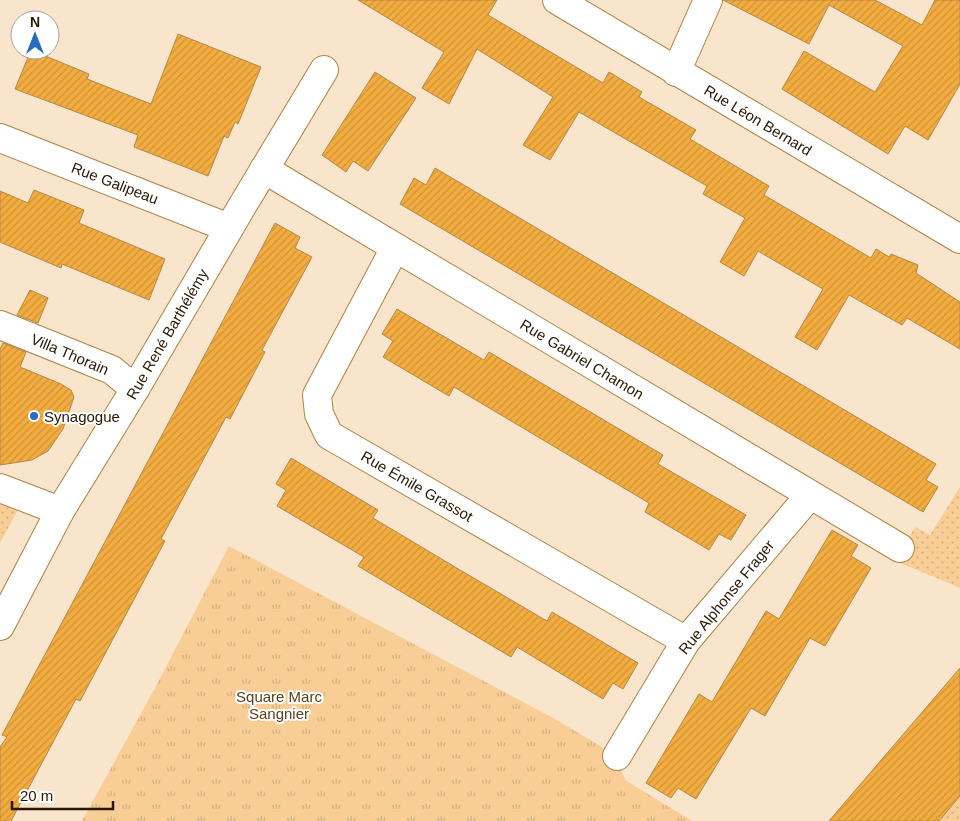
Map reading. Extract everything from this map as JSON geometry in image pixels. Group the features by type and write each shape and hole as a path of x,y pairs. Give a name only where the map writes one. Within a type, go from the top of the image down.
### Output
{"street":[{"name":"Rue Léon Bernard","path":"557,0 960,239"},
{"path":"676,72 708,0"},
{"name":"Rue René Barthélémy","path":"0,626 60,511 135,389 324,70"},
{"name":"Rue Galipeau","path":"0,138 229,228"},
{"name":"Rue Gabriel Chamon","path":"264,169 900,548"},
{"name":"Rue Émile Grassot","path":"396,248 317,395 319,414 329,435 686,641"},
{"name":"Villa Thorain","path":"0,325 112,370 135,389"},
{"path":"0,488 60,511"},
{"name":"Rue Alphonse Frager","path":"617,756 686,641 810,495"}],"green space":[{"path":"960,487 960,588 896,561 915,527 930,535"},
{"path":"0,498 20,506 0,543"},
{"name":"Square Marc Sangnier","path":"229,546 555,719 617,756 625,780 692,821 82,821 155,688"},
{"path":"960,797 960,821 939,821"}],"building":[{"path":"358,0 497,0 488,15 603,83 609,72 642,92 639,97 696,130 690,139 769,186 764,195 871,258 876,249 889,257 891,254 918,265 916,273 960,302 960,349 907,318 902,325 849,295 817,350 795,337 823,289 758,251 744,276 720,262 745,218 703,194 707,186 579,112 550,160 523,145 553,97 477,49 449,104 422,88 444,52"},
{"path":"723,0 875,0 922,25 935,0 960,0 960,84 928,140 905,126 888,154 782,89 804,51 875,92 903,46 829,5 809,44"},
{"path":"178,34 261,67 238,124 235,122 228,138 224,136 208,176 134,147 138,135 15,89 27,60 55,60 89,74 87,79 151,104"},
{"path":"375,72 416,98 368,171 353,161 346,172 322,155"},
{"path":"435,168 936,464 926,480 938,487 923,512 400,204 414,178 426,185"},
{"path":"34,190 84,210 79,223 165,259 149,300 62,264 61,268 0,242 0,191 28,203"},
{"path":"275,223 300,237 295,248 312,257 262,350 265,352 230,419 226,417 161,539 165,541 80,701 76,699 11,821 0,821 0,747 7,737 2,735"},
{"path":"30,290 48,298 38,323 17,315"},
{"path":"397,309 484,360 489,352 663,455 658,464 746,515 731,540 719,534 709,550 645,512 649,503 454,387 449,396 383,357 393,341 382,334"},
{"name":"Synagogue","path":"3,343 26,352 20,367 61,384 71,390 74,397 63,429 48,451 32,460 0,465 0,349"},
{"path":"291,458 378,510 373,518 460,570 547,621 552,612 638,663 623,689 613,683 603,699 517,647 511,657 358,566 364,557 277,506 286,490 276,484"},
{"path":"832,530 858,545 851,556 871,568 825,646 810,638 765,716 751,708 696,799 678,788 671,798 646,783 699,694 712,702 766,611 779,619"},
{"path":"960,668 960,796 939,821 829,821"}],"place":[{"name":"Synagogue","path":"34,416"}]}
